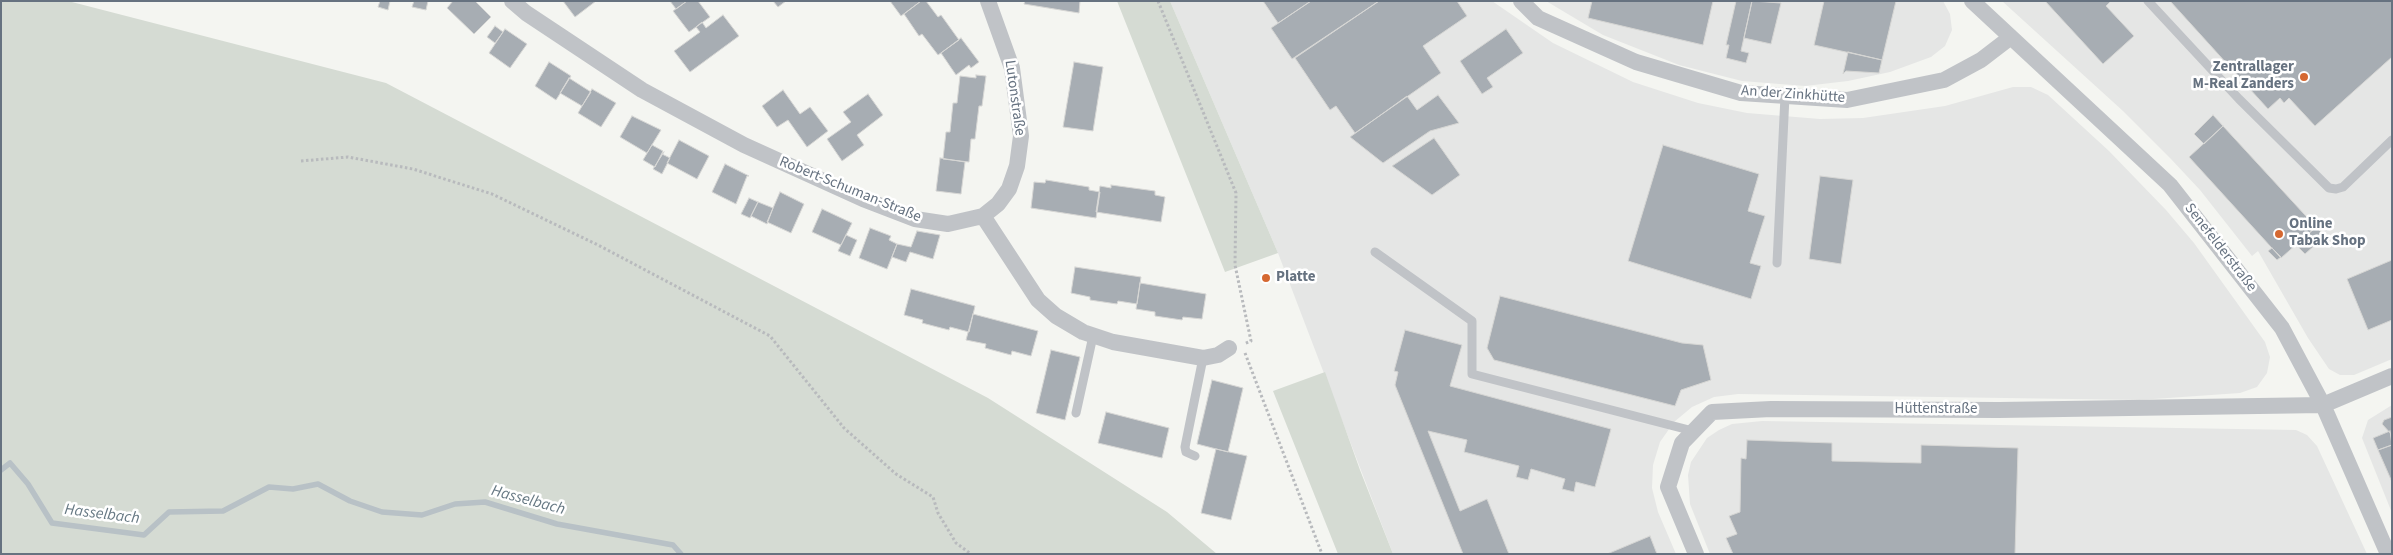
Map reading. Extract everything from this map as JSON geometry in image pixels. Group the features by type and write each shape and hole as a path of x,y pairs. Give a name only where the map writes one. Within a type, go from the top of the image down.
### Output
{"street":[{"name":"Robert-Schuman-Straße","path":"512,1 526,13 642,90 744,145 864,199 915,219 948,224 983,216"},
{"name":"Lutonstraße","path":"983,216 998,204 1009,189 1017,166 1021,136 1012,68 988,1"},
{"name":"An der Zinkhütte","path":"1521,1 1538,18 1636,62 1741,92 1785,96 1847,100 1944,80 1981,60 2011,37"},
{"name":"Senefelderstraße","path":"1972,1 2170,185 2282,328 2323,405 2388,554"},
{"path":"983,216 1038,300 1068,325 1093,336 1203,358 1218,355 1229,348"},
{"path":"2323,405 2392,376"},
{"name":"Hüttenstraße","path":"1696,554 1668,487 1682,443 1712,412 2323,405"}],"lane":[{"path":"2148,1 2239,99 2330,188 2343,187 2392,140"},
{"path":"1777,263 1785,96"},
{"path":"1375,252 1472,321 1472,374 1694,431"},
{"path":"1076,413 1093,336"},
{"path":"1195,456 1186,452 1185,448 1203,358"}],"path":[{"path":"1158,1 1236,193 1235,265 1251,341 1242,345 1322,554"},
{"path":"301,161 348,157 413,169 492,194 598,245 770,336 844,428 896,474 933,497 938,512 956,544 971,554"}],"shaded area":[{"path":"1,1 68,1 386,83 988,398 1167,512 1217,554 1,554"},
{"path":"1117,1 1170,1 1278,253 1225,272"},
{"path":"1170,1 1492,1 1553,43 1633,82 1698,103 1747,113 1820,119 1863,118 1945,106 2013,87 2031,87 2048,95 2109,151 2166,210 2194,243 2265,342 2270,357 2267,373 2257,387 2240,393 2139,400 1738,394 1714,397 1692,407 1674,422 1660,442 1653,465 1652,488 1658,512 1676,554 1393,554 1278,253"},
{"path":"1546,1 1943,1 1950,14 1952,30 1945,46 1931,57 1890,72 1848,81 1805,86 1742,81 1679,65 1603,35"},
{"path":"2002,1 2392,1 2392,359 2354,375 2340,375 2329,369 2308,338 2258,251 2252,256 2200,190 2171,159 2123,111"},
{"path":"1325,372 1360,470 1393,554 1338,554 1273,391"},
{"path":"2392,405 2392,513 2362,438 2368,420"},
{"path":"1762,421 2296,430 2307,435 2317,446 2367,554 1710,554 1690,504 1688,475 1691,462 1707,438 1719,430 1732,424"}],"building":[{"path":"380,1 390,1 388,10 378,7"},
{"path":"414,1 428,1 426,10 412,7"},
{"path":"453,1 475,1 491,17 474,34 447,8"},
{"path":"563,1 596,1 575,17"},
{"path":"670,1 687,1 676,9"},
{"path":"687,1 698,1 710,17 689,32 673,11"},
{"path":"773,1 786,1 778,7"},
{"path":"890,1 921,1 901,16"},
{"path":"921,1 926,1 938,17 941,15 959,40 938,55 922,34 919,36 904,14"},
{"path":"1025,1 1080,1 1079,13 1024,4"},
{"path":"1263,1 1311,1 1278,23"},
{"path":"1311,1 1379,1 1292,59 1271,28"},
{"path":"1379,1 1457,1 1467,16 1423,46 1441,73 1355,133 1336,106 1330,110 1295,58"},
{"path":"1592,1 1713,1 1703,45 1588,18"},
{"path":"1736,1 1752,1 1741,51 1749,53 1746,63 1726,58 1729,45 1726,45"},
{"path":"1752,1 1781,3 1771,44 1744,38"},
{"path":"1824,1 1896,1 1882,60 1814,45"},
{"path":"2045,1 2111,1 2106,6 2134,36 2103,64"},
{"name":"Zentrallager M-Real Zanders","path":"2170,1 2392,1 2392,57 2315,126 2289,98 2284,103 2280,98 2268,109"},
{"path":"723,15 739,36 690,72 674,51 700,32 696,27 702,22 706,28"},
{"path":"495,26 503,32 495,43 487,37"},
{"path":"505,29 527,44 510,68 489,53"},
{"path":"1506,29 1523,53 1487,78 1493,87 1482,94 1460,61"},
{"path":"961,38 979,62 971,68 969,65 956,75 941,53"},
{"path":"1848,52 1882,60 1879,73 1846,71 1843,74"},
{"path":"549,62 571,76 556,100 535,86"},
{"path":"1074,62 1103,67 1093,131 1063,127"},
{"path":"976,75 986,76 982,106 979,106 975,139 971,139 969,162 943,159 946,132 950,132 953,103 957,103 960,76 976,78"},
{"path":"569,78 591,92 582,106 560,93"},
{"path":"592,89 616,103 601,127 578,113"},
{"path":"783,90 800,114 810,107 828,131 807,147 788,120 777,127 762,106"},
{"path":"868,94 883,115 857,135 864,145 842,161 827,139 851,122 843,112"},
{"path":"1438,95 1459,123 1430,131 1383,163 1350,137 1407,96 1417,110"},
{"path":"2213,115 2223,126 2204,144 2194,134"},
{"path":"632,116 661,130 647,153 620,137"},
{"path":"2223,126 2316,227 2281,258 2189,157"},
{"path":"1434,138 1460,175 1432,195 1392,166"},
{"path":"679,140 709,156 697,179 667,163"},
{"path":"652,145 663,151 655,167 643,160"},
{"path":"1663,145 1759,174 1748,211 1765,216 1750,263 1761,266 1751,299 1628,261"},
{"path":"663,154 670,158 662,174 653,169"},
{"path":"940,158 965,162 961,194 936,191"},
{"path":"725,164 749,176 747,176 736,204 712,192"},
{"path":"1820,176 1853,180 1841,264 1809,259"},
{"path":"1046,180 1089,187 1089,190 1100,192 1096,218 1031,208 1034,182 1045,183"},
{"path":"1111,185 1155,191 1155,195 1165,197 1161,222 1096,212 1100,186 1111,188"},
{"path":"780,192 804,204 791,233 767,222"},
{"path":"749,198 758,202 750,218 741,214"},
{"path":"758,202 773,208 767,224 751,216"},
{"path":"822,209 852,223 841,245 812,232"},
{"path":"2316,227 2325,236 2305,254 2296,245"},
{"path":"870,228 891,236 889,240 897,244 887,269 859,258"},
{"path":"917,231 940,235 933,259 910,252 906,262 892,257 897,244 911,247"},
{"path":"846,235 857,240 850,256 838,251"},
{"path":"2272,248 2281,257 2277,260 2268,251"},
{"path":"2392,260 2392,320 2368,330 2347,279"},
{"path":"1075,267 1141,277 1137,304 1118,301 1117,304 1090,300 1090,297 1071,293"},
{"path":"1140,283 1206,294 1202,319 1183,317 1182,320 1155,316 1155,312 1136,309"},
{"path":"911,289 975,306 969,332 950,327 949,330 922,323 923,320 904,315"},
{"path":"1500,296 1682,343 1703,345 1711,380 1681,390 1675,406 1494,360 1487,348"},
{"path":"973,314 1038,331 1031,356 1012,351 1011,355 985,348 986,344 966,340"},
{"path":"1405,330 1462,345 1450,386 1611,429 1595,487 1576,482 1574,492 1562,489 1565,479 1531,469 1528,480 1516,477 1519,466 1464,452 1467,440 1428,431 1460,511 1487,499 1509,554 1463,554 1395,385 1398,372 1394,371"},
{"path":"1051,350 1080,357 1065,420 1036,413"},
{"path":"1212,380 1243,388 1228,452 1197,444"},
{"path":"1106,412 1169,428 1162,458 1098,443"},
{"path":"2392,417 2392,435 2382,424 2384,420"},
{"path":"2390,431 2392,445 2378,450 2373,438"},
{"path":"1747,440 1832,443 1832,461 1921,463 1921,445 2018,448 2015,554 1733,554 1726,538 1737,534 1729,516 1740,512 1741,458 1746,459"},
{"path":"2392,445 2392,482 2378,450"},
{"path":"1216,449 1247,456 1231,520 1201,513"},
{"path":"1650,536 1657,554 1607,554"}],"waterway":[{"name":"Hasselbach","path":"1,470 10,463 28,484 52,523 144,535 169,512 223,511 269,487 293,489 318,484 350,501 382,512 422,515 455,504 485,502 557,524 673,545 681,554"}],"place":[{"name":"Zentrallager M-Real Zanders","path":"2304,77"},
{"name":"Online Tabak Shop","path":"2279,234"},
{"name":"Platte","path":"1266,278"}]}
